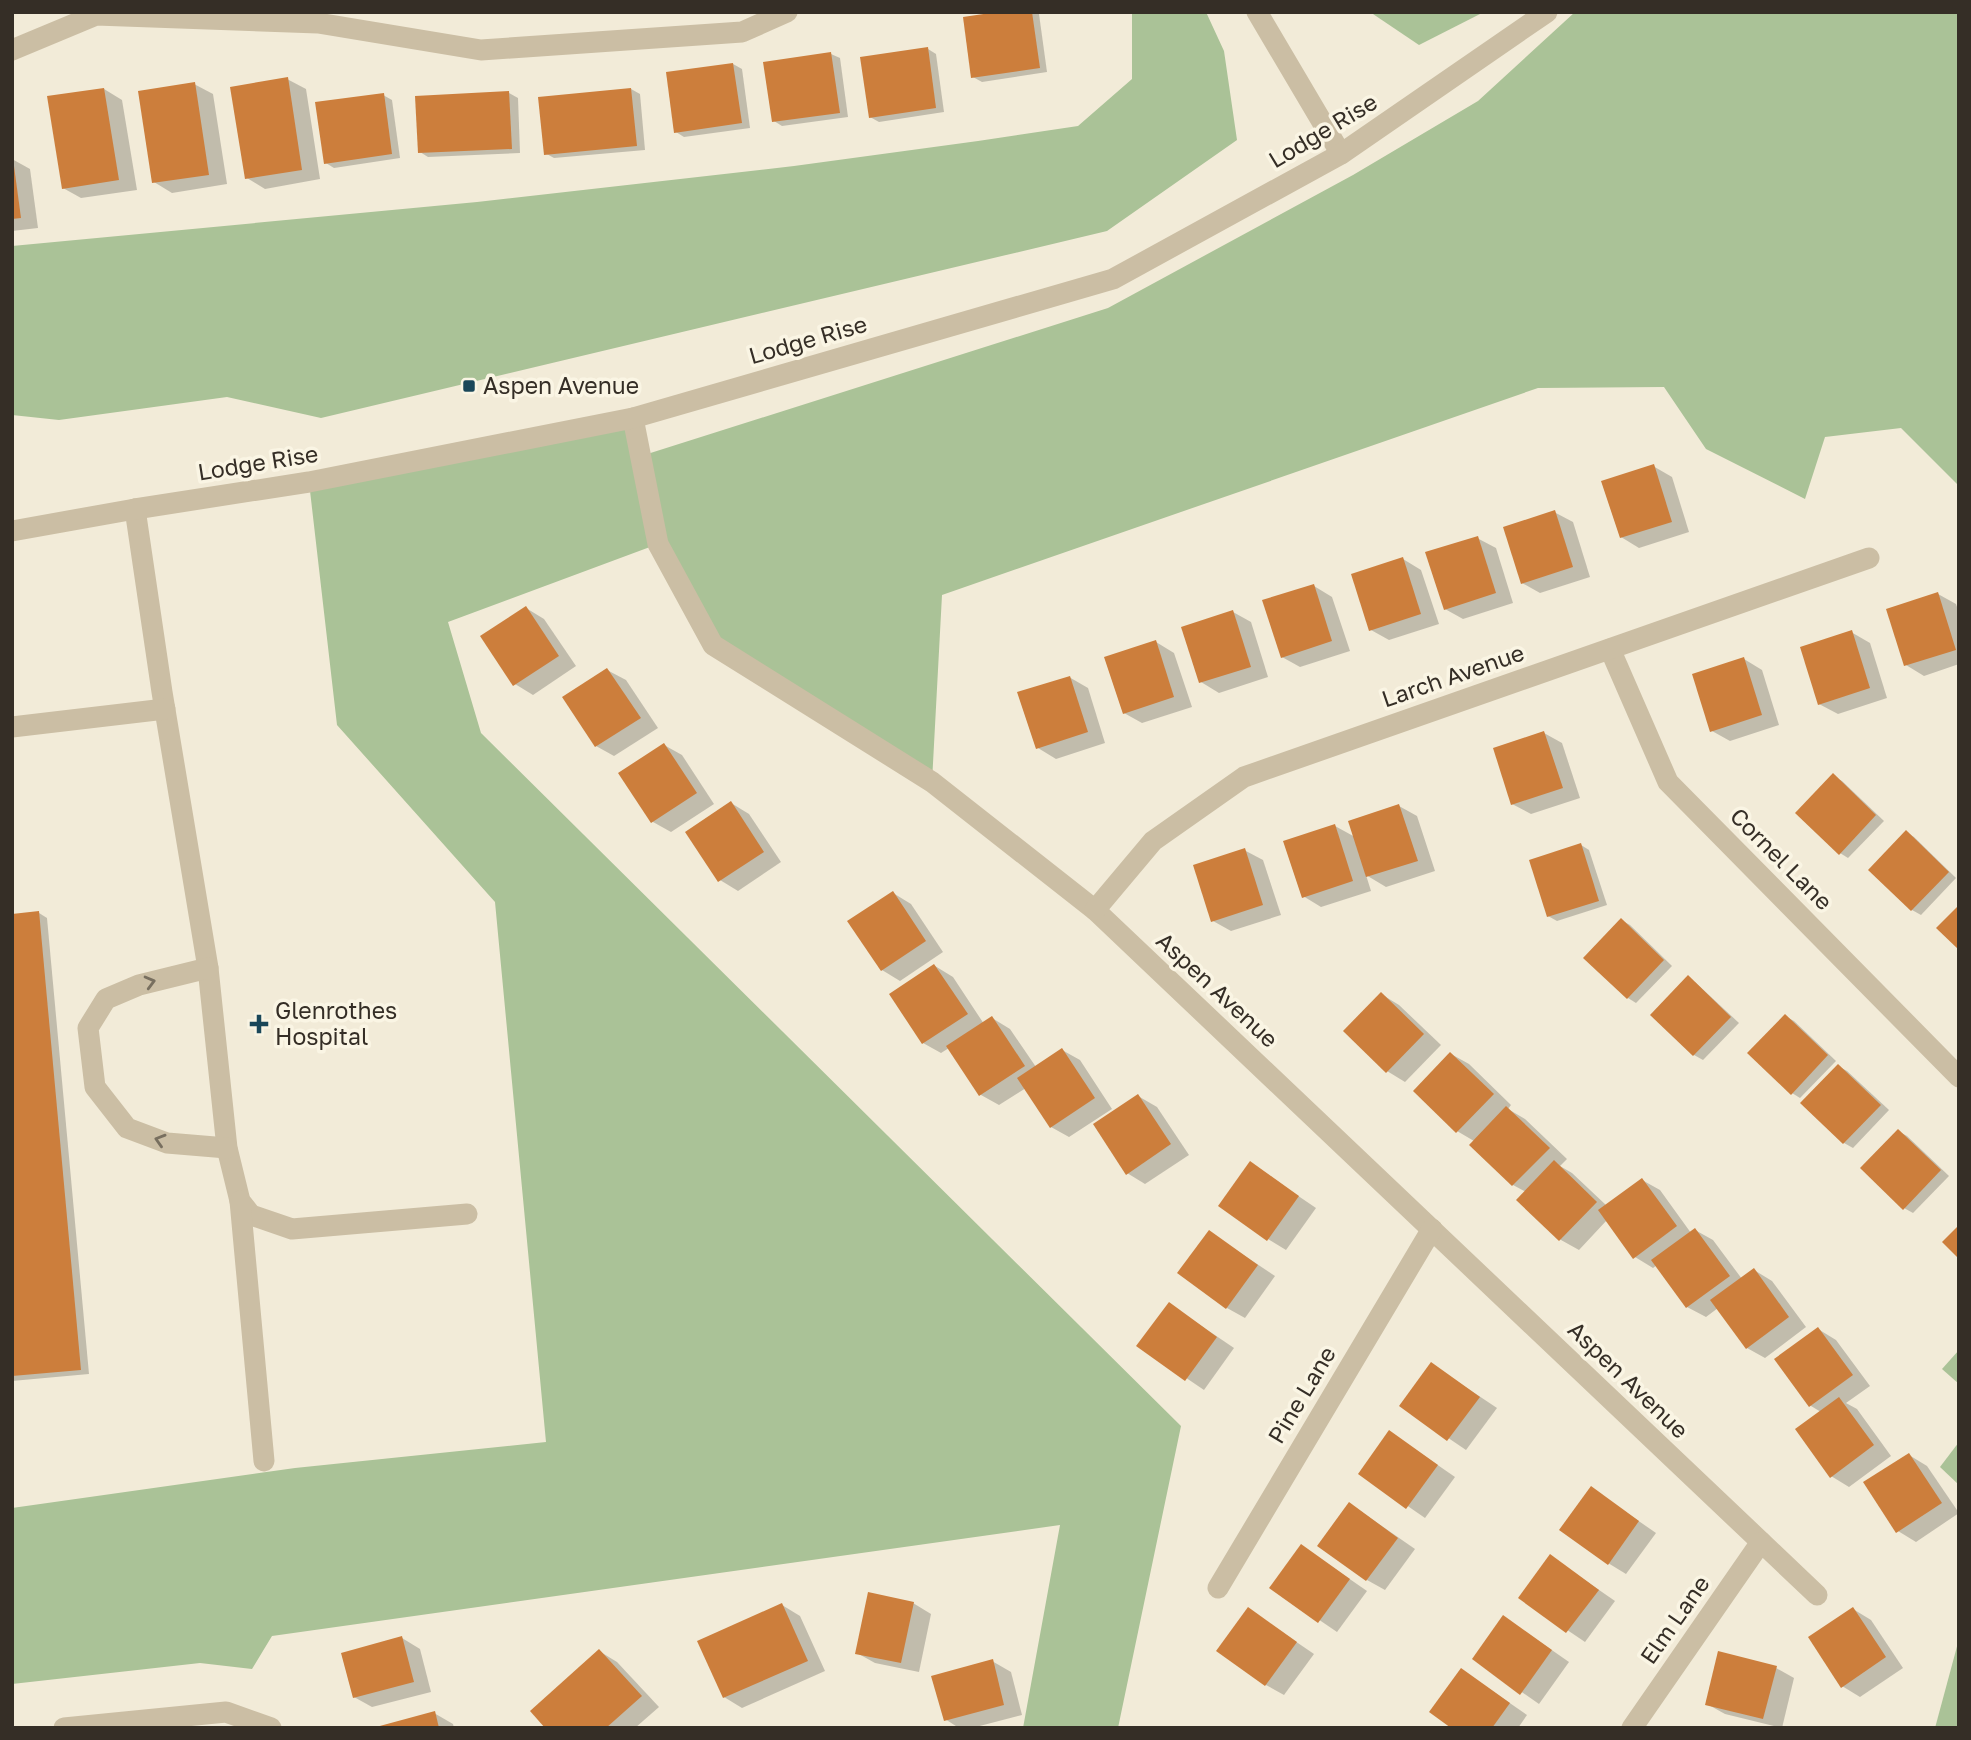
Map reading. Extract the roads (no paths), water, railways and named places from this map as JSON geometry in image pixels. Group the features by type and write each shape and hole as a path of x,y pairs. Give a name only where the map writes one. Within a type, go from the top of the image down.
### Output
{"street":[{"path":"12,50 96,14 320,18 481,50 742,32 787,12"},
{"path":"1257,12 1341,154"},
{"name":"Lodge Rise","path":"12,531 309,482 633,418 1113,279 1341,154 1546,12"},
{"name":"Aspen Avenue","path":"633,418 658,544 713,645 932,782 1095,910 1817,1595"},
{"path":"135,509 208,968 228,1148 240,1201 264,1461"},
{"name":"Larch Avenue","path":"1095,910 1153,841 1244,777 1869,558"},
{"name":"Cornel Lane","path":"1610,649 1668,782 1959,1077"},
{"path":"12,727 165,709"},
{"path":"208,968 139,985 106,999 88,1028 95,1087 127,1128 167,1143 228,1148"},
{"path":"240,1201 251,1215 292,1229 467,1214"},
{"name":"Pine Lane","path":"1219,1588 1432,1229"},
{"name":"Elm Lane","path":"1632,1728 1761,1542"},
{"path":"64,1728 226,1712 271,1728"}],"place":[{"name":"Aspen Avenue","path":"469,386"},
{"name":"Glenrothes Hospital","path":"259,1024"}]}
